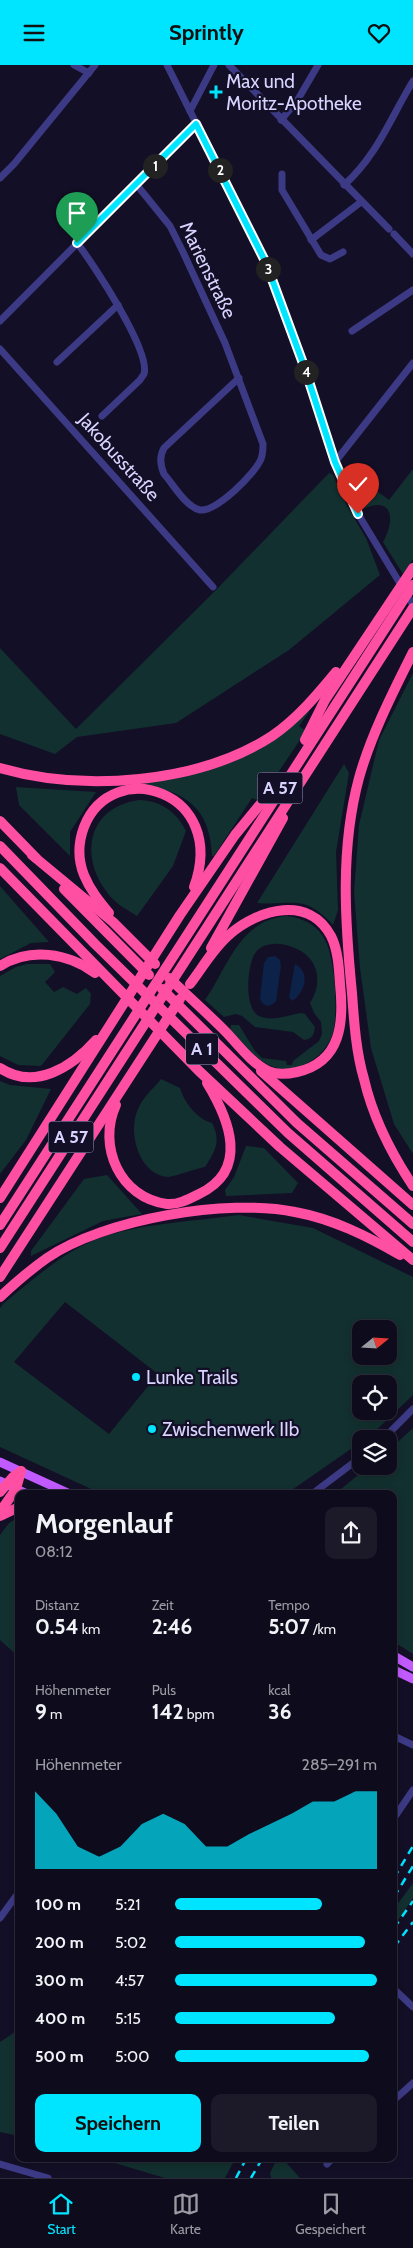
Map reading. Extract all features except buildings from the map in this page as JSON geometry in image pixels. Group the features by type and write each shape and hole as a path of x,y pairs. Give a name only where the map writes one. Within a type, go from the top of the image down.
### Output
{"highway":[{"path":"0,1198 89,1061 121,1006 180,915 235,835 271,792 306,737 325,700 412,569"},
{"name":"A 57","path":"0,1225 413,585"},
{"name":"A 57","path":"0,1247 402,626 413,606"},
{"path":"0,768 28,776 61,780 112,780 165,775 217,762 244,751 272,736 292,720 360,645"},
{"path":"413,652 374,735 359,778 348,833 345,885 348,961 363,1079 386,1141 413,1185"},
{"path":"0,1277 190,984 277,831 298,786"},
{"path":"143,952 110,915 89,885 79,856 80,837 86,823 95,810 107,799 124,791 151,790 174,800 191,816 199,835 202,857 194,889 180,915"},
{"name":"A 1","path":"0,821 108,934 297,1123 413,1224"},
{"name":"A 1","path":"0,846 95,944 288,1133 413,1242"},
{"path":"32,855 113,922 250,1061 413,1205"},
{"path":"0,868 116,989 198,1069 280,1147 413,1261"},
{"path":"190,984 232,932 261,914 275,910 286,909 309,914 320,922 335,946 342,1007 340,1033 325,1057 303,1071 289,1074 266,1071 194,1003"},
{"path":"0,965 26,956 53,955 79,963 116,989"},
{"path":"0,1067 16,1074 28,1076 55,1072 82,1056 107,1029"},
{"path":"130,1076 109,1126 111,1155 127,1184 137,1192 167,1204 182,1202 207,1190 219,1179 226,1167 230,1153 231,1138 226,1118 198,1069"},
{"path":"0,1297 48,1258 72,1244 104,1231 140,1221 202,1211 250,1208 296,1212 336,1223 370,1237 413,1261"},
{"path":"0,1492 3,1482 21,1471"},
{"path":"16,1489 21,1471"},
{"path":"0,1514 15,1491"},
{"path":"0,1514 15,1508"}],"main road":[{"path":"0,1462 61,1490"},
{"path":"3,1482 16,1489"},
{"path":"397,1658 413,1667"},
{"path":"397,1671 413,1679"}],"street":[{"path":"74,65 89,73"},
{"path":"0,178 14,164 95,65"},
{"path":"166,65 269,271 304,366 335,462 352,504 413,606"},
{"path":"190,111 214,65"},
{"path":"228,65 344,185 412,251"},
{"path":"281,120 297,101 318,65"},
{"path":"344,185 356,175 378,144 413,81"},
{"path":"0,321 196,124"},
{"path":"282,173 282,190 321,255 330,259 343,252"},
{"name":"Marienstraße","path":"136,184 170,226 197,281 239,378 263,444 261,460 235,489 215,507 206,510 195,508 164,474 160,455 164,448 239,378"},
{"path":"311,240 361,202"},
{"path":"77,243 102,277 118,305 138,346 144,373 140,380 102,416"},
{"path":"352,331 413,290"},
{"path":"57,362 118,305"},
{"name":"Jakobusstraße","path":"0,349 213,587"},
{"path":"335,462 413,363"},
{"path":"392,1430 413,1409"},
{"path":"316,1490 352,1464"},
{"path":"397,1737 413,1745"},
{"path":"397,1814 413,1790"},
{"path":"0,1918 15,1897"},
{"path":"397,1992 413,2007"},
{"path":"397,2098 413,2083"},
{"path":"0,2164 48,2178"}],"green space":[{"path":"413,469 413,559 403,574 383,542 389,526 389,512 381,505 363,509 377,491 389,500"},
{"path":"329,473 333,475 347,506 366,538 380,575 289,650 176,723 77,737 55,754 0,734 0,648 76,729 215,591"},
{"path":"413,673 413,1154 394,1124 371,1048 360,968 354,892 359,825 379,740"},
{"path":"309,709 309,712 299,726 306,731 259,801 252,798 214,856 212,856 206,825 200,813 192,804 169,791 138,785 138,782 212,768"},
{"path":"344,764 349,773 336,852 338,910 333,925 314,908 306,905 298,903 257,903"},
{"path":"16,787 96,792 70,832 70,856 19,805"},
{"path":"139,800 154,802 167,808 178,818 186,831 173,866 137,916 117,903 103,887 96,872 92,856 92,840 97,826 106,814 120,805"},
{"path":"0,886 49,942 31,943 0,959"},
{"path":"287,916 310,924 323,936 332,962 336,1003 332,1036 323,1051 301,1066 283,1069 274,1067 256,1056 230,1030 231,1025 239,1025 255,1051 262,1058 286,1061 287,1065 292,1065 293,1061 319,1041 322,1034 321,1022 314,1013 310,1003 315,993 317,976 314,965 306,955 299,950 282,944 266,945 254,955 248,988 251,1005 254,1012 259,1016 274,1018 301,1013 305,1014 315,1027 309,1039 304,1040 293,1032 255,1027 242,1016 236,1014 224,1017 205,1000 228,960 246,936 257,926 271,919"},
{"path":"27,964 50,964 55,972 45,982 54,992 63,987 77,994 86,988 91,994 90,1004 41,1066 18,1065 0,1056 0,976 16,967"},
{"path":"161,1079 180,1088 185,1099 196,1114 212,1123 215,1129 216,1145 205,1167 168,1177 150,1169 138,1151 134,1129 135,1118 142,1101"},
{"path":"0,1081 10,1085 51,1089 26,1140 0,1174"},
{"path":"246,1146 264,1148 298,1183 292,1193 226,1196 225,1190 234,1177"},
{"path":"107,1175 142,1214 103,1221 31,1256 31,1251 84,1179"},
{"path":"239,1215 313,1228 413,1277 413,1395 397,1410 397,1375 352,1375 352,1420 387,1420 376,1430 352,1430 352,1448 292,1490 93,1490 0,1447 0,1308 40,1274 78,1248 106,1236 138,1228","holes":["65,1302 158,1374 109,1434 14,1362"]},
{"path":"413,1428 413,1654 397,1644 397,1490 340,1490 358,1475 397,1475 397,1443"},
{"path":"15,1519 15,1653 0,1640 0,1535 9,1523"},
{"path":"413,1883 413,1898 397,1922 397,1905"},
{"path":"15,2032 15,2135 0,2132 0,2042"},
{"path":"111,2162 233,2162 225,2178 165,2178"},
{"path":"276,2162 286,2162 300,2178 271,2178 270,2173"}],"water":[{"path":"275,956 280,960 281,966 276,1001 272,1005 267,1006 260,999 264,963 268,957"},
{"path":"295,964 300,968 305,977 303,988 292,1001 289,997"}],"railway":[{"path":"397,1873 413,1846"},
{"path":"397,1892 413,1866"},
{"path":"397,1924 413,1901"},
{"path":"397,1943 413,1922"},
{"path":"236,2178 244,2162"},
{"path":"251,2178 260,2162"}],"place":[{"name":"Max und Moritz-Apotheke","path":"216,92"},
{"name":"Lunke Trails","path":"136,1377"},
{"name":"Zwischenwerk IIb","path":"152,1429"}],"route":[{"path":"77,243 196,124 266,263 304,366 335,462 358,514"}]}
